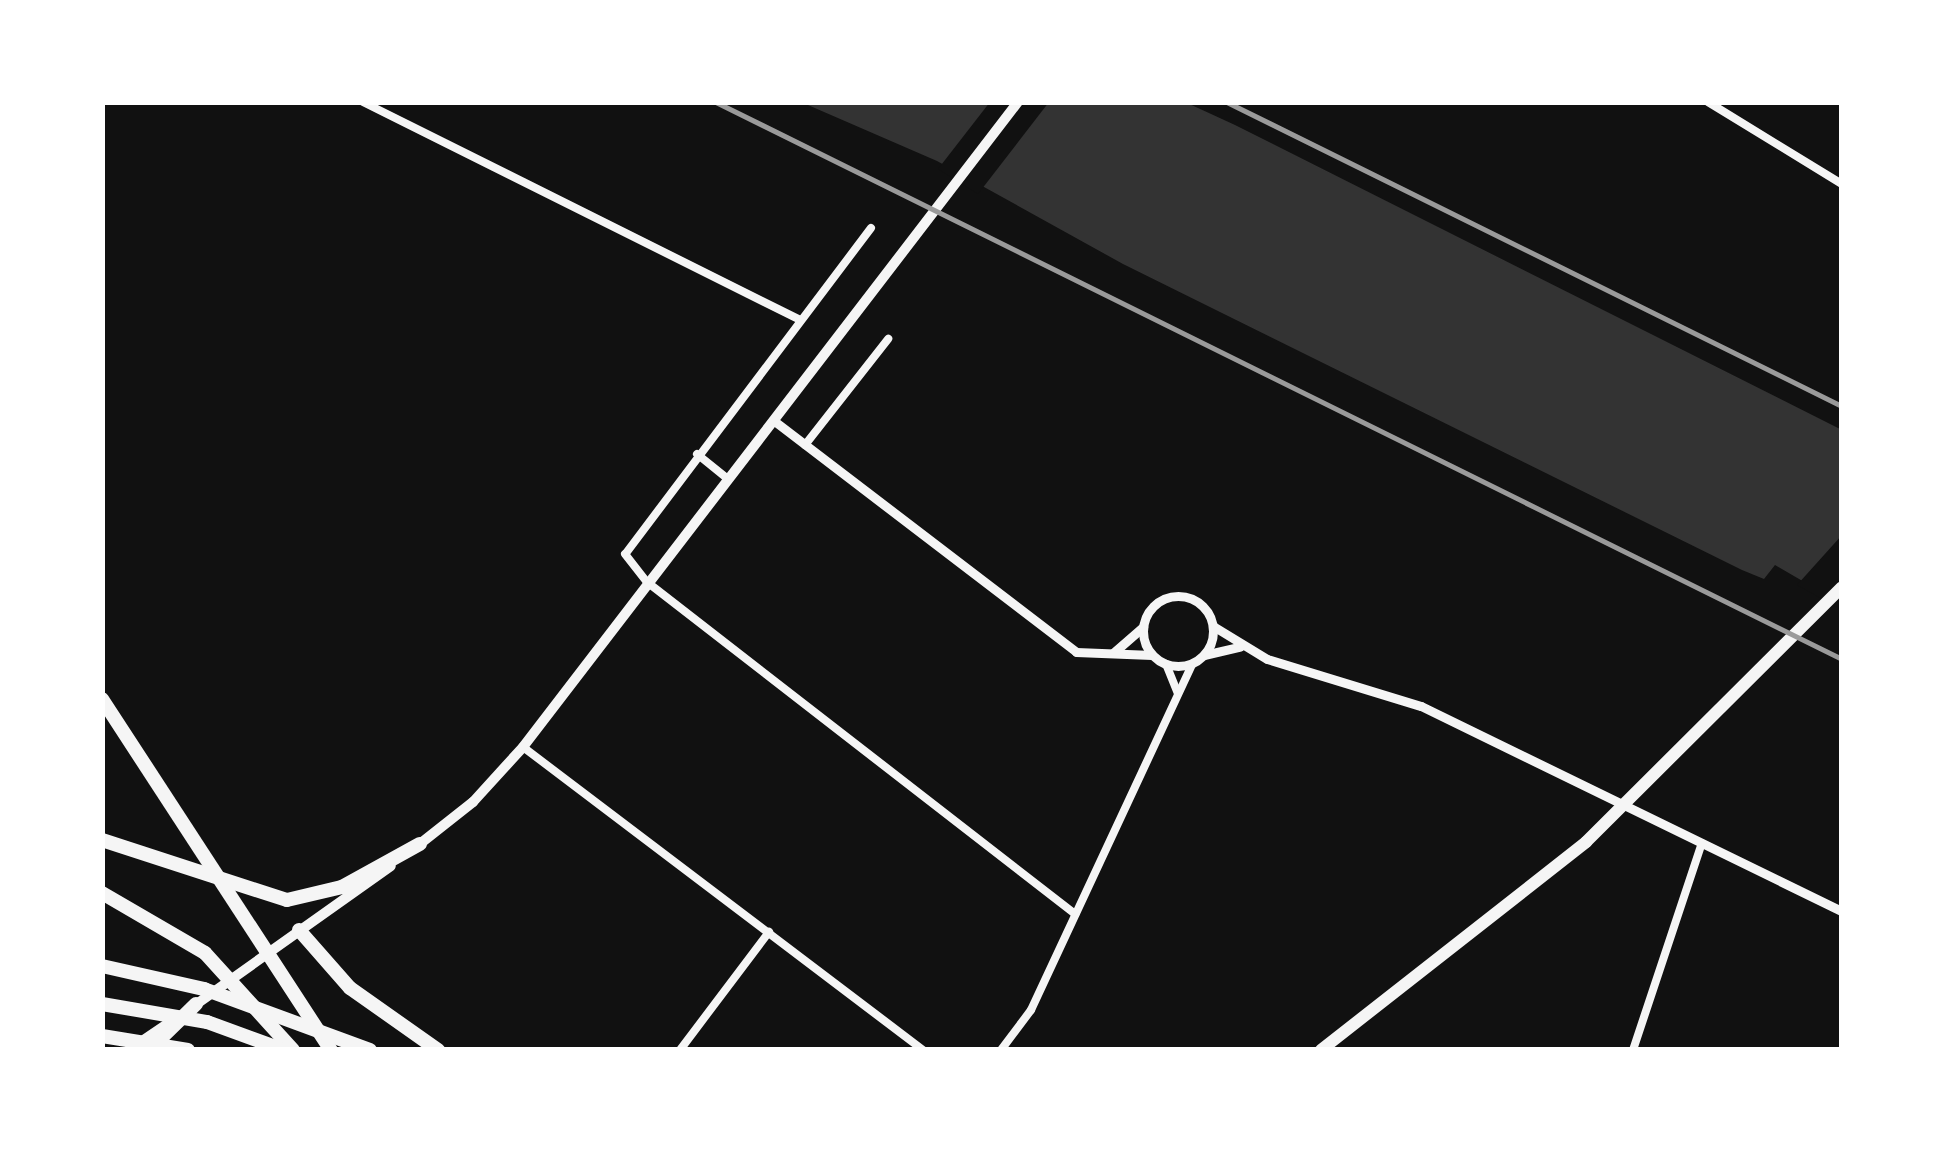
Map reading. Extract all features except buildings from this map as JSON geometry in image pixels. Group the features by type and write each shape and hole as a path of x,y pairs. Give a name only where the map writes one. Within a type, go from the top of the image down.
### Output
{"highway":[{"path":"102,699 331,1050"},
{"path":"102,840 287,900 342,887 421,844"},
{"path":"102,893 205,953 288,1050"},
{"path":"298,931 350,988 438,1050"},
{"path":"104,965 204,989 370,1050"},
{"path":"102,1004 207,1022 288,1050"},
{"path":"150,1050 196,1004"},
{"path":"102,1035 110,1050"},
{"path":"102,1035 188,1050"}],"main road":[{"path":"129,1050 421,844 523,747 1018,102"},
{"path":"1321,1050 1586,842 1842,587"}],"street":[{"path":"363,102 801,320"},
{"path":"1708,102 1842,184"},
{"path":"871,227 625,554 647,582 1075,914"},
{"path":"805,445 888,339"},
{"path":"773,420 1076,652 1152,655 1166,664 1192,664"},
{"path":"697,454 727,478"},
{"path":"1113,653 1143,627 1159,602 1181,596 1202,605 1213,626 1240,647 1421,706 1842,911"},
{"path":"1204,655 1213,626"},
{"path":"1143,627 1152,655"},
{"path":"1001,1050 1031,1010 1192,664 1204,655 1240,647"},
{"path":"1166,664 1178,694"},
{"path":"523,747 923,1050"},
{"path":"1633,1050 1702,844"},
{"path":"680,1050 769,932"}],"shaded area":[{"path":"801,102 1185,102 1235,125 1842,430 1842,604 1775,565 1764,579 1742,570 1123,264 937,161"}],"pier":[{"path":"990,102 1049,102 978,194 938,169"},
{"path":"1842,535 1842,610 1797,585"}],"railway":[{"path":"716,102 1842,659"},
{"path":"1227,102 1842,406"}]}
